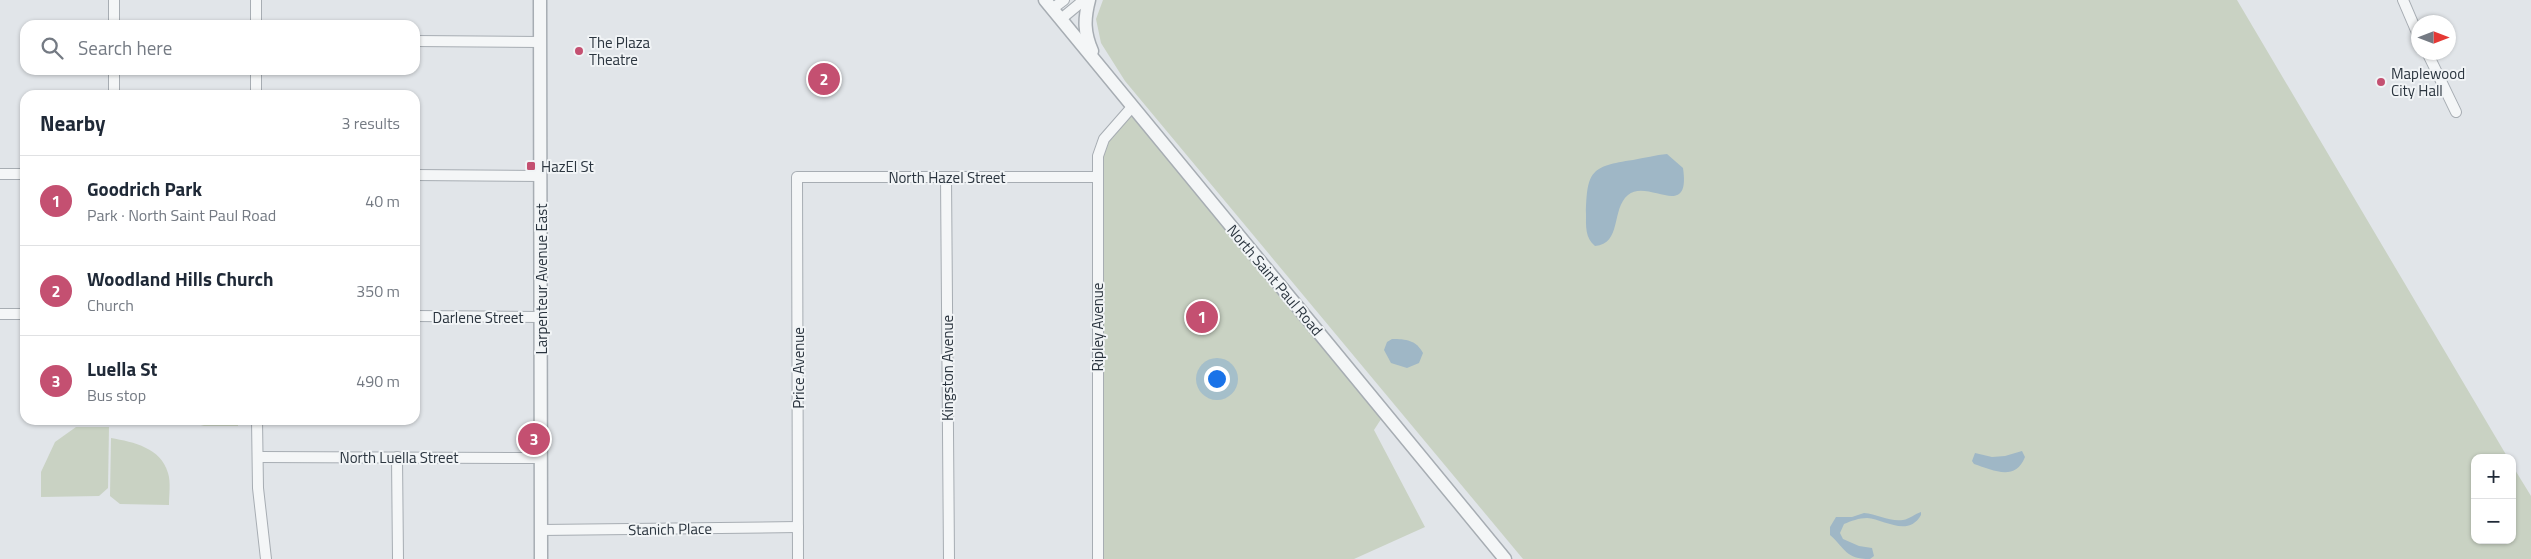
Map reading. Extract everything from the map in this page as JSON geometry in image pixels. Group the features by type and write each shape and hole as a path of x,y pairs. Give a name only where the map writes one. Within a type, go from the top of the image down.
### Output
{"street":[{"path":"114,0 114,20"},
{"path":"256,0 256,20"},
{"name":"Larpenteur Avenue East","path":"540,0 541,559"},
{"path":"1049,4 1064,0"},
{"path":"1061,19 1084,0"},
{"path":"1089,0 1084,16 1086,36 1096,62"},
{"path":"2403,0 2411,19"},
{"name":"North Saint Paul Road","path":"1049,4 1505,559"},
{"path":"420,41 540,42"},
{"path":"2431,60 2456,112"},
{"path":"114,75 114,90"},
{"path":"256,75 256,90"},
{"name":"Ripley Avenue","path":"1098,559 1098,156 1104,139 1132,107"},
{"path":"0,174 20,174"},
{"path":"420,175 540,176"},
{"name":"North Hazel Street","path":"797,177 1097,177"},
{"name":"Price Avenue","path":"797,177 798,559"},
{"name":"Kingston Avenue","path":"946,177 948,559"},
{"path":"0,314 20,314"},
{"name":"Darlene Street","path":"420,316 541,317"},
{"path":"257,425 258,488 266,559"},
{"name":"North Luella Street","path":"258,457 541,458"},
{"path":"397,457 398,559"},
{"name":"Stanich Place","path":"541,530 798,527"}],"green space":[{"path":"1103,0 2237,0 2506,454 2471,454 2471,544 2516,544 2516,472 2531,496 2531,559 1523,559 1125,81 1101,43 1096,19"},
{"path":"1132,107 1385,413 1374,430 1425,527 1354,559 1098,559 1097,177 1104,139"},
{"path":"200,425 238,425 238,426"},
{"path":"76,427 109,427 108,488 99,496 41,497 41,472 55,442"},
{"path":"111,438 137,444 153,452 159,458 164,464 169,477 169,505 120,504 110,496"}],"water":[{"path":"1667,154 1683,168 1684,184 1681,193 1674,196 1636,191 1628,195 1619,209 1613,233 1603,244 1595,246 1589,239 1586,223 1588,188 1594,173 1600,168 1619,162"},
{"path":"1392,339 1406,340 1417,345 1423,353 1419,363 1407,368 1391,363 1384,350 1387,342"},
{"path":"2022,451 2025,457 2021,465 2009,472 1989,469 1974,464 1972,461 1975,453 1992,457 2005,456"},
{"path":"1921,512 1921,515 1916,522 1903,526 1896,526 1867,518 1844,524 1840,533 1843,539 1859,546 1872,548 1874,556 1870,559 1862,559 1847,552 1830,535 1830,527 1836,517 1852,517 1864,513 1898,520"}],"place":[{"name":"The Plaza Theatre","path":"579,51"},
{"name":"Woodland Hills Church","path":"824,79"},
{"name":"Maplewood City Hall","path":"2381,82"},
{"name":"HazEl St","path":"531,166"},
{"name":"Goodrich Park","path":"1202,317"},
{"name":"Luella St","path":"534,439"}]}
